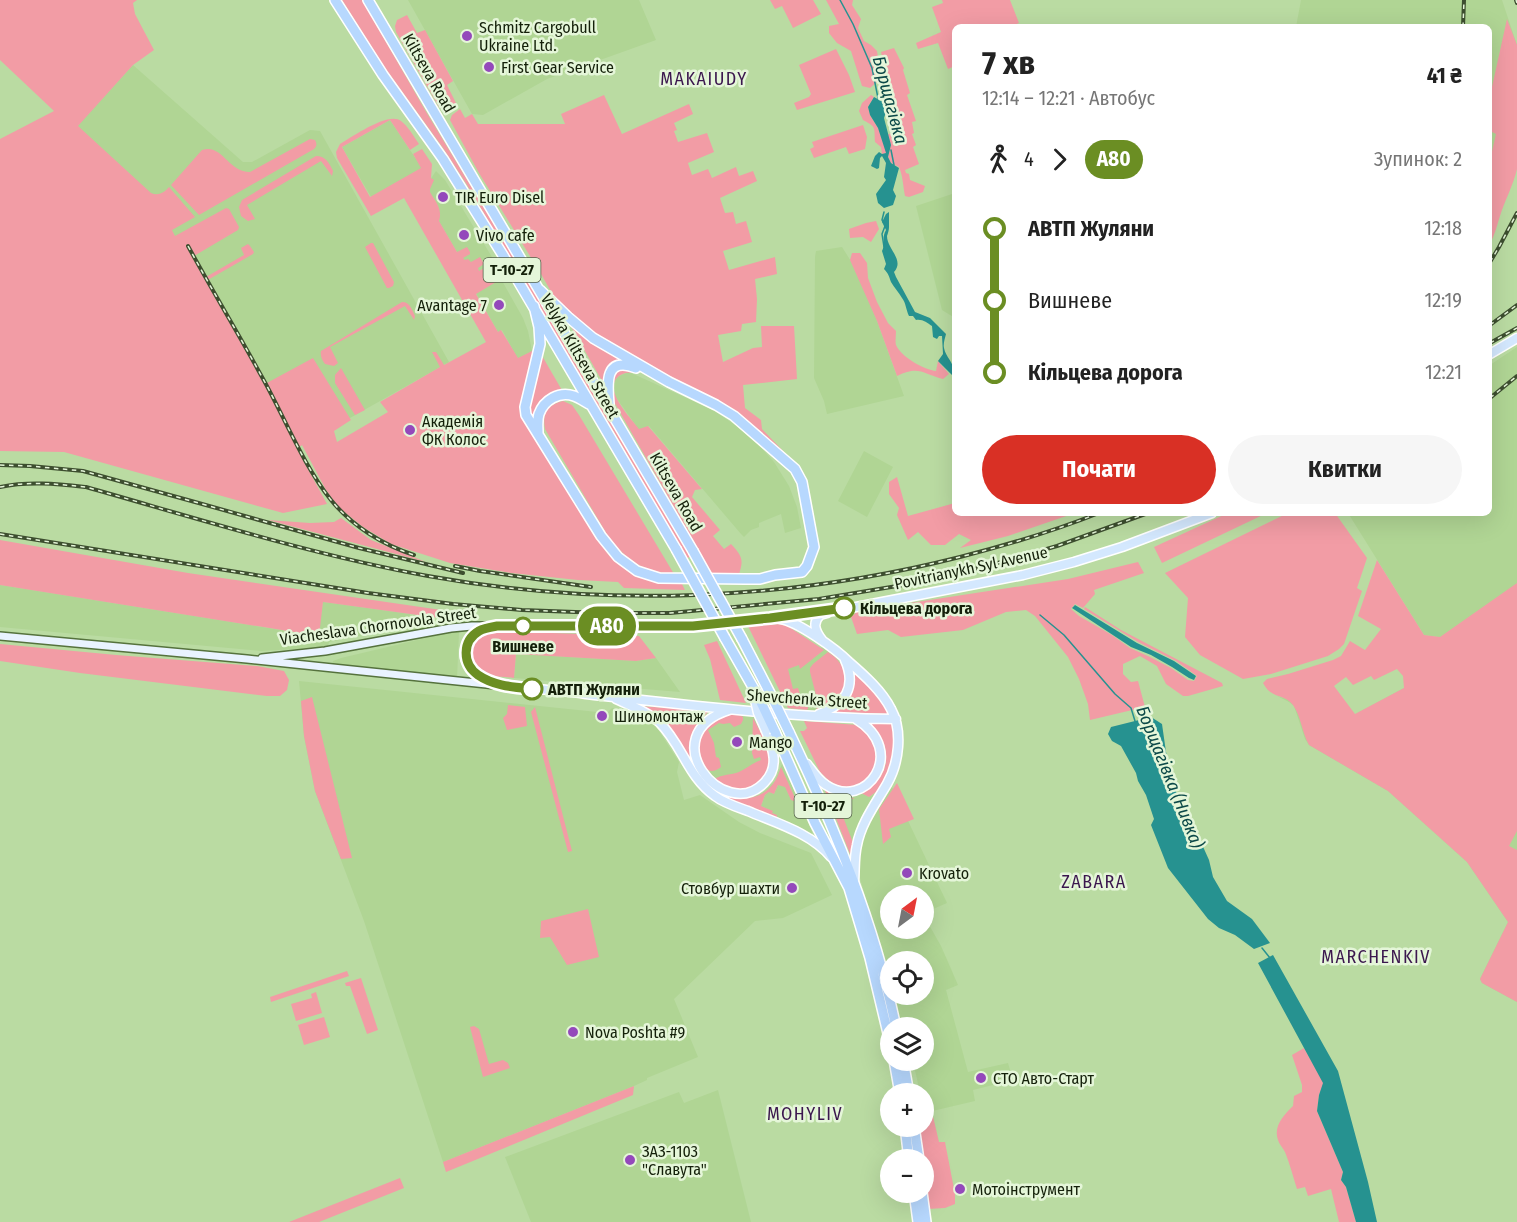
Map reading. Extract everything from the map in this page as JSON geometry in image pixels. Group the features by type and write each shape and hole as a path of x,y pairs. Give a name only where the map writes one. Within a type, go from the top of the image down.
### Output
{"highway":[{"name":"Velyka Kiltseva Street","path":"335,0 383,75 443,159 534,306 676,549"},
{"name":"Kiltseva Road","path":"368,0 693,551 772,697 801,756 854,882 880,963 893,1017"},
{"path":"540,290 593,338 669,382"},
{"path":"534,306 540,344 525,407 526,415 601,536 618,557 637,571 659,578 751,579 802,572 807,566 814,547 799,473 734,416 669,382 628,365 616,367 608,375 609,408"},
{"path":"538,436 540,412 546,402 564,394 592,406"},
{"name":"Kiltseva Road","path":"676,549 755,693 770,731 849,888 885,1017"},
{"path":"915,1203 918,1222"},
{"path":"923,1203 926,1222"}],"main road":[{"path":"1492,353 1517,338"},
{"name":"Povitrianykh Syl Avenue","path":"693,626 851,608 1023,575 1122,547 1204,516"},
{"path":"822,640 815,626 818,617 851,608"},
{"name":"Shevchenka Street","path":"607,696 813,717 896,719 881,695 843,656 822,640 785,620 770,618"},
{"name":"Viacheslava Chornovola Street","path":"247,659 309,653 472,626 693,626"},
{"path":"497,626 475,634 467,645 466,656 474,672 502,686"},
{"name":"Viacheslava Chornovola Street","path":"0,636 607,696"},
{"path":"309,653 303,659 304,663 309,666"},
{"path":"813,717 827,712 841,702 846,695 850,673 843,656"},
{"path":"607,696 641,710 660,723 670,735 694,776 716,797 807,837 827,852 839,866"},
{"path":"731,709 720,712 707,720 699,729 695,740 698,763 703,773 717,786 742,794 758,789 764,784 772,771 775,758 770,731"},
{"path":"801,756 814,774 825,785 833,789 850,792 867,784 879,769 880,749 878,740 871,730 856,719"},
{"path":"854,882 856,845 895,767 898,743 896,719"}],"shaded area":[{"path":"0,0 137,0 133,3 135,14 154,50 133,65 78,126 151,193 161,193 169,187 195,217 172,230 175,236 226,208 229,209 239,227 238,230 194,256 206,277 244,255 241,248 248,244 250,246 253,254 206,281 265,384 313,358 351,420 334,431 337,442 388,412 380,402 440,367 432,352 436,352 444,365 486,342 404,198 371,216 337,158 336,152 340,144 370,126 388,119 404,123 419,144 410,150 390,120 342,147 370,197 421,168 413,154 422,149 432,164 431,178 434,180 430,192 439,209 439,221 457,252 467,247 470,254 463,258 465,260 468,259 471,262 480,257 484,264 478,268 479,271 491,264 501,279 476,294 498,332 501,330 518,358 532,351 535,353 523,415 533,436 608,554 626,570 652,581 682,584 685,590 624,588 618,582 511,573 450,563 391,544 363,527 338,507 326,490 302,445 297,449 327,504 283,513 64,452 0,451 0,139 54,111 0,60"},
{"path":"342,0 362,0 690,557 687,558 467,185 385,68"},
{"path":"408,0 639,0 656,40 547,79 483,115 472,114"},
{"path":"770,0 813,0 821,14 793,28 782,6 775,9"},
{"path":"826,0 853,0 852,5 861,19 858,28 864,41 877,51 880,79 870,88 862,86 851,51 837,43 829,33 829,26 839,24"},
{"path":"942,0 1010,0 1019,23 952,24 952,67 948,69 938,43 918,49 916,43 941,32 932,7 943,3"},
{"path":"1301,0 1502,0 1517,45 1517,127 1492,199 1492,24 1297,24"},
{"path":"407,15 417,33 425,30 453,81 447,85 457,105 452,108 446,110 439,107 396,32 397,20"},
{"path":"1507,19 1517,45 1517,169 1492,239 1492,151 1496,134 1492,132 1492,87"},
{"path":"894,48 904,68 910,93 907,95 916,121 912,122 914,133 912,134 916,145 913,147 919,164 905,170 910,180 925,186 923,192 909,197 905,196 899,167 891,163 888,157 891,145 887,135 891,133 894,135 893,129 900,127 900,123 889,93 881,52"},
{"path":"836,49 855,92 797,110 794,103 811,94 799,65"},
{"path":"133,65 243,162 252,162 310,130 320,131 449,362 297,448 153,200 74,129"},
{"path":"604,95 622,134 689,104 693,114 674,123 678,142 707,133 714,152 688,163 692,175 708,169 712,178 736,167 739,176 753,171 757,181 720,198 725,213 733,212 736,224 746,221 752,242 723,251 729,270 775,257 777,274 755,279 756,322 742,324 741,331 718,335 723,362 753,348 762,347 761,326 794,326 797,379 743,385 745,408 761,420 762,429 786,454 782,455 755,430 643,364 634,373 620,375 614,385 620,405 639,429 648,426 702,489 695,490 692,497 720,530 713,536 724,549 731,544 738,552 742,563 738,577 714,577 450,120 452,115 460,109 465,118 472,114 478,124 565,124 561,114"},
{"path":"871,95 874,97 868,107 870,115 878,128 887,153 882,154 881,147 875,142 874,128 863,120 859,111 862,103"},
{"path":"390,120 422,168 371,197 342,147"},
{"path":"863,125 867,137 865,149 849,154 846,147 814,158 810,149 814,147 812,142"},
{"path":"310,139 316,141 314,149 199,215 171,185 202,150 215,150 236,168 250,172"},
{"path":"316,156 327,160 333,171 332,176 321,161 247,205 255,219 248,221 241,216 239,207 242,200"},
{"path":"436,171 445,180 495,262 474,274 468,271 422,192"},
{"path":"952,194 952,316 942,310 916,206"},
{"path":"876,221 879,229 871,242 863,237 850,238 849,229"},
{"path":"371,243 394,282 389,288 365,247"},
{"path":"842,247 854,266 877,321 904,396 827,414 814,378 815,257 816,251"},
{"path":"852,253 860,253 867,263 868,278 888,323 896,331 896,343 899,350 914,362 931,370 936,371 938,361 949,374 943,379 916,371 897,376 877,321 850,260"},
{"path":"501,279 528,331 532,351 518,359 502,330 498,332 476,293"},
{"path":"402,302 407,303 410,307 415,316 414,320 405,306 330,347 338,363 334,366 325,364 321,351"},
{"path":"1517,347 1517,1002 1482,983 1480,979 1508,922 1467,862 1388,791 1309,745 1294,706 1277,696 1350,717 1404,688 1439,637 1424,635 1350,516 1492,516 1492,364"},
{"path":"541,354 563,392 550,395 542,401 535,422 529,412 529,402"},
{"path":"341,368 365,410 355,415 335,383 335,375"},
{"path":"629,372 713,410 750,435 774,462 789,486 797,507 801,528 785,533 781,514 759,523 759,527 751,530 744,537 649,426 639,430 615,396 613,386 615,380"},
{"path":"563,401 572,405 579,415 674,574 653,571 637,564 609,538 545,429 544,418 547,410"},
{"path":"864,451 893,467 867,517 838,501"},
{"path":"897,477 908,516 952,504 952,516 1066,516 1008,536 960,548 971,540 959,534 945,545 931,545 918,532 908,540 897,515 899,508 889,494 889,482"},
{"path":"1221,516 1261,516 1162,563 1154,547"},
{"path":"1282,516 1337,516 1367,558 1357,588 1362,591 1344,644 1339,649 1328,656 1271,674 1243,679 1200,655 1185,637 1188,598 1165,573"},
{"path":"341,518 371,540 426,562 268,520 310,523 334,522"},
{"path":"0,540 188,573 455,612 454,620 323,602 319,636 0,585"},
{"path":"1377,560 1424,635 1440,637 1517,583 1517,831 1509,846 1517,850 1517,1002 1482,983 1480,979 1508,922 1467,862 1388,791 1309,745 1293,705 1270,692 1263,683 1267,679 1333,660 1341,656 1350,641 1365,650 1381,629 1358,616","holes":["1397,669 1403,676 1404,688 1355,714 1334,686 1346,677 1353,685 1371,676 1374,680"]},
{"path":"1138,562 1144,573 1094,590 1095,594 1083,608 1075,604 1071,609 1130,648 1171,668 1188,680 1194,681 1197,676 1176,661 1138,642 1084,609 1085,607 1121,630 1222,683 1223,686 1183,696 1166,684 1157,666 1140,656 1123,664 1123,674 1131,682 1138,681 1145,707 1090,720 1088,704 1068,657 1035,616 1026,610 1006,612 963,630 901,637 888,630 857,634 851,617 858,611 1068,579"},
{"path":"0,585 318,636 323,602 410,614 408,626 329,642 328,647 261,651 0,627"},
{"path":"786,625 824,650 800,669 799,665 788,669 793,689 798,688 803,703 808,702 806,710 788,708 748,626"},
{"path":"497,631 639,636 656,658 636,661 516,654 514,678 489,675 480,672 474,665 473,648 481,635"},
{"path":"459,632 457,679 332,665 333,661 341,658"},
{"path":"717,641 746,703 720,700 710,659 704,645"},
{"path":"0,644 257,666 284,671 289,680 287,690 280,696 267,696 80,673 0,661"},
{"path":"823,647 848,672 824,710 798,710 783,664"},
{"path":"828,652 847,672 847,685 838,701 819,710 816,708 816,695 810,668"},
{"path":"516,654 636,661 656,658 680,692 514,678"},
{"path":"853,668 877,695 889,712 888,714 836,712 851,693 854,681"},
{"path":"299,681 607,713 612,708 642,717 654,723 679,762 677,772 684,800 700,795 739,822 760,833 811,853 832,895 783,918 755,921 674,999 698,1057 647,1078 634,1086 443,1162 364,921 315,791 304,736"},
{"path":"312,697 352,858 341,859 315,791 304,736 301,701"},
{"path":"508,705 525,707 527,726 507,730 503,718 507,714"},
{"path":"640,706 709,711 692,734 691,756 698,772 710,785 725,794 742,798 758,796 772,786 781,767 795,798 794,801 791,800 785,787 778,785 774,794 769,792 765,795 761,806 773,811 772,813 788,824 742,806 716,792 705,781"},
{"path":"535,707 572,851 568,852 531,712"},
{"path":"732,713 743,717 741,724 734,727 730,723 719,723 708,730 721,767 714,771 708,770 703,766 698,752 700,732 721,717"},
{"path":"735,715 755,717 772,753 724,787 708,774 698,739 719,717"},
{"path":"753,718 769,753 770,766 764,778 752,786 738,789 724,786 714,779 739,772 761,760 760,757 754,759 752,753"},
{"path":"804,721 858,725 875,740 878,764 867,780 859,786 848,788 838,786 828,780 820,772 800,731 807,728"},
{"path":"870,721 894,723 896,752 883,787 869,797 861,793 879,779 886,761 883,741 869,723"},
{"path":"782,764 812,836 735,803 787,824 772,811 761,806 765,795 769,792 774,794 778,785 785,786 791,800 794,800 781,768 779,775 772,786 761,795 746,798 761,794 775,781"},
{"path":"897,783 914,819 889,829 891,837 883,844 879,809"},
{"path":"891,785 947,903 934,909 934,885 880,885 880,939 934,939 934,934 958,985 946,990 968,1072 1008,1063 1013,1080 973,1090 975,1101 934,1111 934,1083 918,1083 915,1071 934,1071 934,1017 898,1017 895,1005 934,1005 934,951 881,951 860,878 859,850 865,830"},
{"path":"824,788 839,795 855,798 838,804 854,845 852,859"},
{"path":"829,791 847,795 861,793 869,797 876,793 878,796 854,845"},
{"path":"588,909 599,957 567,965 550,937 540,938 541,921"},
{"path":"347,971 349,976 271,1002 270,997"},
{"path":"361,978 378,1030 367,1034 350,986 346,986 345,983"},
{"path":"316,992 322,1013 296,1021 291,1004 312,998 311,994"},
{"path":"324,1017 330,1037 304,1045 298,1025"},
{"path":"474,1026 479,1029 489,1064 503,1060 510,1068 483,1077 470,1027"},
{"path":"1304,1048 1324,1083 1319,1095 1317,1111 1343,1172 1341,1180 1346,1187 1356,1222 1339,1222 1331,1189 1308,1196 1305,1187 1297,1189 1287,1157 1278,1140 1277,1130 1280,1121 1293,1106 1294,1096 1302,1092 1302,1085 1292,1055"},
{"path":"634,1086 633,1095 446,1172 443,1162"},
{"path":"718,1090 751,1222 531,1222 505,1157 679,1092 684,1103"},
{"path":"934,1121 939,1142 945,1142 955,1204 945,1208 928,1209 927,1203 934,1203 934,1149 921,1149 919,1137 934,1137"},
{"path":"400,1178 404,1188 319,1222 289,1222"}],"water":[{"path":"874,97 883,102 886,112 884,118 891,145 888,157 891,163 899,168 893,190 896,196 893,205 884,208 878,203 876,194 886,180 884,177 886,163 882,156 879,168 871,166 879,152 886,153 868,107"},
{"path":"889,212 888,241 898,263 894,272 896,277 915,312 930,318 946,334 944,346 952,365 952,375 938,361 943,354 942,336 937,339 933,337 932,326 909,316 903,300 884,269 886,264 882,251 886,230 882,222"},
{"path":"1075,605 1137,643 1174,661 1196,676 1194,680 1151,655 1131,647 1072,608"},
{"path":"1151,717 1162,724 1166,752 1177,795 1186,819 1200,840 1209,860 1213,877 1227,901 1252,919 1270,943 1254,949 1235,935 1219,928 1208,919 1168,868 1151,825 1154,819 1146,795 1121,746 1112,741 1108,734 1111,727"},
{"path":"1273,955 1338,1071 1377,1222 1356,1222 1346,1187 1341,1180 1343,1172 1317,1111 1323,1083 1258,963"}],"waterway":[{"name":"Борщагівка","path":"840,0 872,68 878,98"},
{"name":"Борщагівка","path":"891,150 894,165"},
{"name":"Борщагівка (Нивка)","path":"883,222 884,212"},
{"name":"Борщагівка (Нивка)","path":"884,247 882,234 885,226"},
{"name":"Борщагівка (Нивка)","path":"1040,615 1064,635 1115,694 1131,708 1135,721"},
{"name":"Борщагівка (Нивка)","path":"1262,948 1270,958"}],"railway":[{"path":"1463,24 1464,0"},
{"path":"1492,259 1517,213"},
{"path":"188,246 303,456 331,500 358,526 391,546 414,555"},
{"path":"1492,324 1517,305"},
{"path":"1492,342 1517,328"},
{"path":"1492,396 1517,376"},
{"path":"0,465 83,471 359,548 463,573"},
{"path":"0,487 32,484 86,487 299,547 428,576 561,593 628,596 762,591 894,572 995,548 1091,516"},
{"path":"0,534 368,593 453,604 522,610 670,613 819,599 903,585 987,566 1057,546 1140,516"},
{"path":"455,566 591,587"}],"bus line":[{"name":"А80","path":"532,689 502,686 478,675 467,662 465,651 470,639 479,631 497,626 693,626 844,608"}],"place":[{"name":"Schmitz Cargobull Ukraine Ltd.","path":"467,36"},
{"name":"First Gear Service","path":"489,67"},
{"name":"TIR Euro Disel","path":"443,197"},
{"name":"Vivo cafe","path":"464,235"},
{"name":"Avantage 7","path":"499,305"},
{"name":"Академія ФК Колос","path":"410,430"},
{"name":"Кільцева дорога","path":"844,608"},
{"name":"Вишневе","path":"523,626"},
{"name":"АВТП Жуляни","path":"532,689"},
{"name":"Шиномонтаж","path":"602,716"},
{"name":"Mango","path":"737,742"},
{"name":"Krovato","path":"907,873"},
{"name":"Стовбур шахти","path":"792,888"},
{"name":"Nova Poshta #9","path":"573,1032"},
{"name":"СТО Авто-Старт","path":"981,1078"},
{"name":"ЗАЗ-1103 \"Славута\"","path":"630,1160"},
{"name":"Мотоінструмент","path":"960,1189"}],"district":[{"name":"MAKAIUDY","path":"704,79"},
{"name":"ZABARA","path":"1094,882"},
{"name":"MARCHENKIV","path":"1376,957"},
{"name":"MOHYLIV","path":"805,1114"}]}
